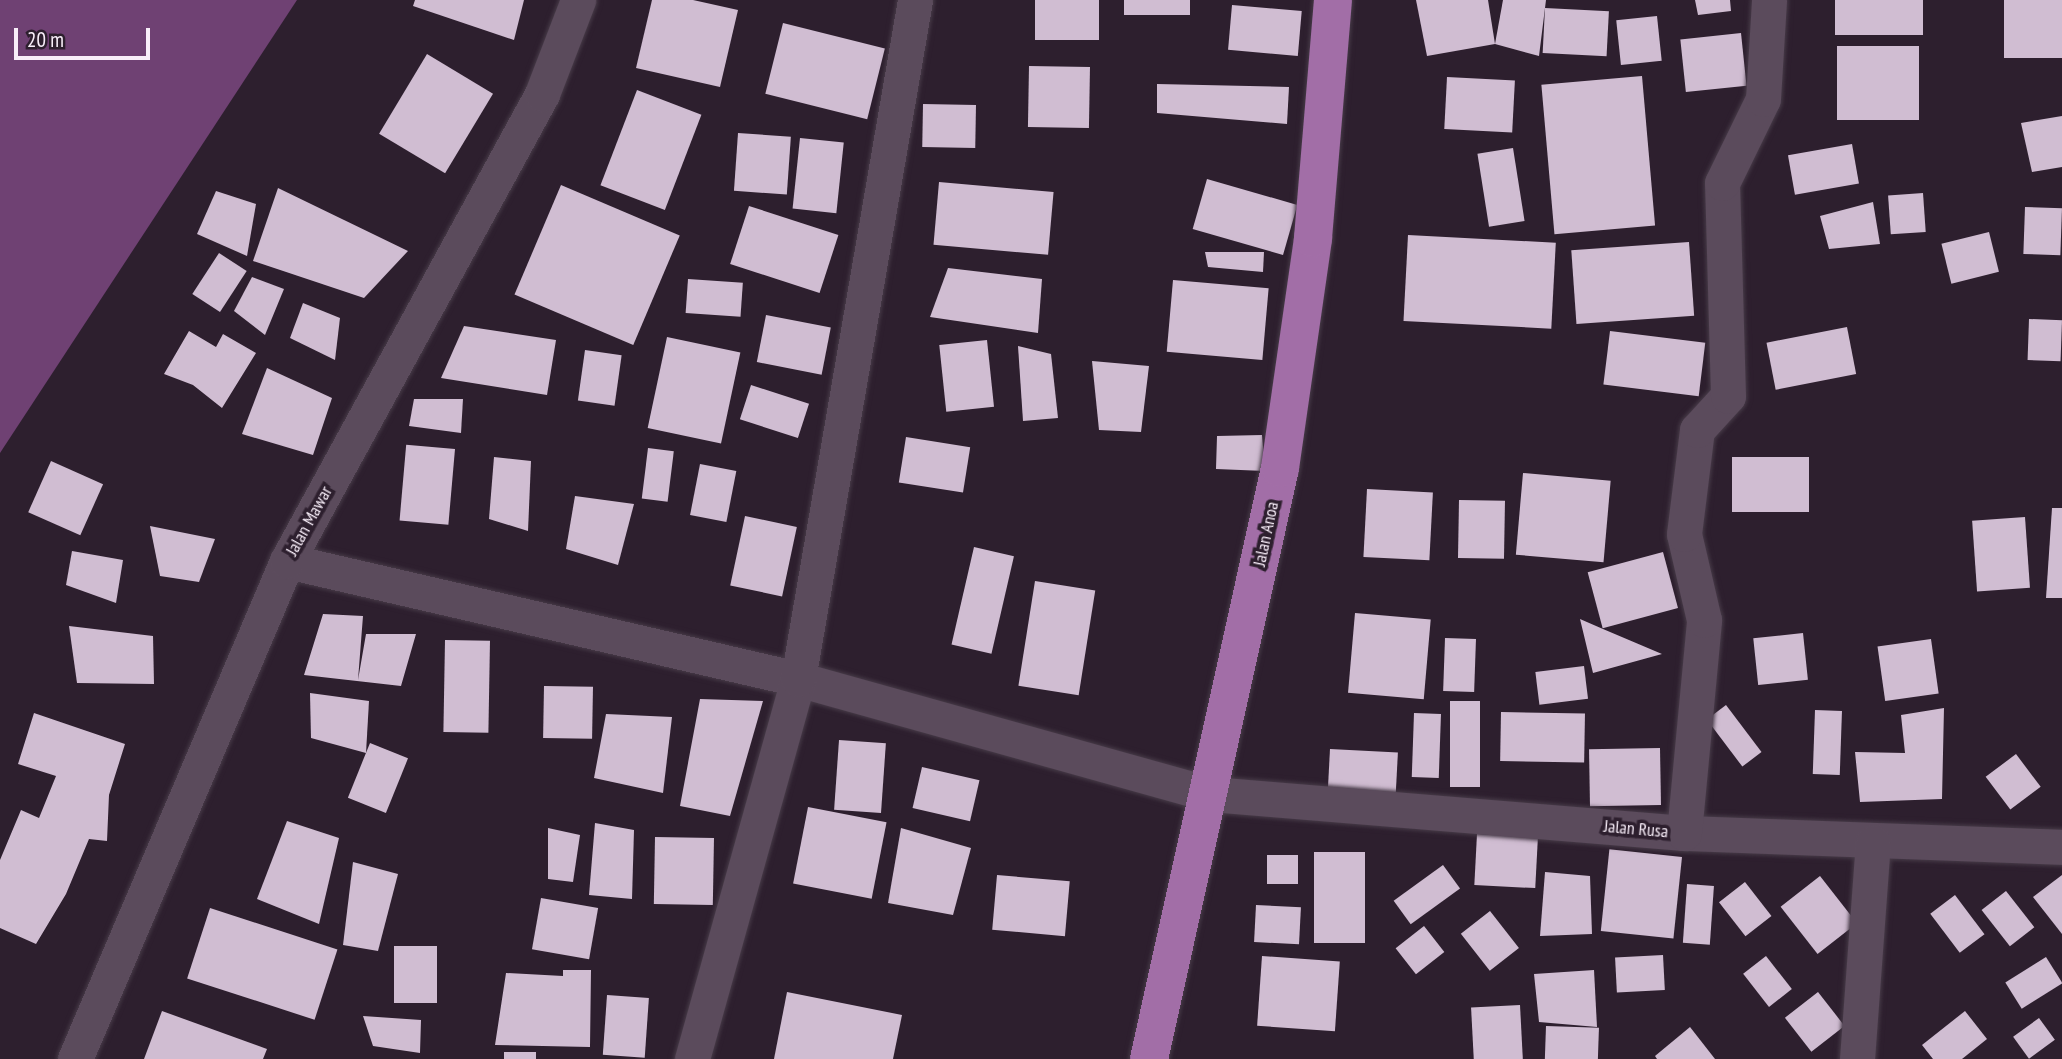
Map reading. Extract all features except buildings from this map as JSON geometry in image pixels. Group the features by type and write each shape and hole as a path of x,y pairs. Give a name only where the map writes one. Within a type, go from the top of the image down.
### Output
{"highway":[{"name":"Jalan Anoa","path":"1149,1059 1210,794 1280,467 1313,237 1333,0"}],"street":[{"name":"Jalan Mawar","path":"75,1059 287,561 542,94 578,0"},
{"path":"692,1059 799,679 915,0"},
{"path":"1684,833 1704,620 1684,534 1697,430 1728,396 1722,183 1763,99 1769,0"},
{"name":"Jalan Rusa","path":"287,561 799,679 1210,794 1684,833 1873,843 2062,847"},
{"path":"1857,1059 1873,843"}],"shaded area":[{"path":"0,0 297,0 0,453"}]}
